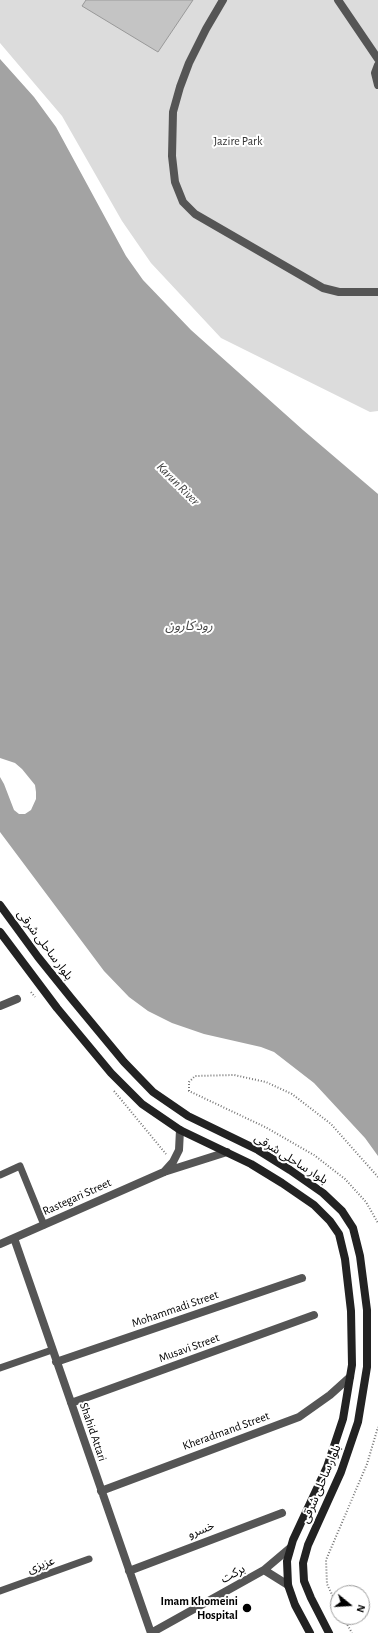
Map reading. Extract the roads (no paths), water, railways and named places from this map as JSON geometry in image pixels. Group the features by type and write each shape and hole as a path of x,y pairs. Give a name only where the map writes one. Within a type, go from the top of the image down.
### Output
{"main road":[{"name":"بلوار ساحلی شرقی","path":"0,905 38,957 71,998 124,1062 153,1092 188,1116 258,1150 290,1170 323,1193 342,1211 353,1228 360,1256 367,1310 367,1367 358,1422 341,1472 308,1545 303,1563 304,1581 328,1633"},
{"name":"بلوار ساحلی شرقی","path":"0,932 41,987 111,1073 142,1104 180,1130 251,1164 314,1205 330,1221 339,1234 345,1259 351,1311 352,1365 344,1419 327,1466 290,1548 287,1561 288,1585 295,1605 310,1633"}],"street":[{"path":"223,0 206,29 190,63 180,87 173,112 172,156 175,182 182,202 195,214 323,288 339,292 378,292"},
{"path":"338,0 378,59"},
{"path":"378,65 375,73 378,85"},
{"path":"0,1006 17,999"},
{"path":"164,1172 173,1162 179,1150 181,1136 180,1130"},
{"name":"Rastegari Street","path":"0,1244 164,1172 227,1152"},
{"name":"Shahid Attari","path":"14,1238 151,1633"},
{"name":"Mohammadi Street","path":"56,1362 302,1278"},
{"name":"Musavi Street","path":"71,1403 314,1315"},
{"name":"Kheradmand Street","path":"101,1491 299,1417 330,1395 350,1377"},
{"name":"خسرو","path":"129,1571 282,1512"},
{"name":"برکت","path":"151,1633 264,1570 290,1548"},
{"name":"برکت","path":"264,1570 288,1585"}],"lane":[{"path":"0,1175 20,1166 44,1225"},
{"path":"0,1368 52,1350"},
{"name":"عزیزی","path":"0,1591 89,1559"}],"water":[{"name":"رود کارون","path":"0,59 34,97 56,127 126,256 143,280 191,330 303,430 378,494 378,1156 365,1138 314,1083 274,1052 261,1047 204,1034 172,1023 148,1011 129,997 104,971 0,832 0,777 14,810 19,814 25,814 31,810 36,799 36,792 35,785 22,769 15,763 0,758"}],"place":[{"name":"Imam Khomeini Hospital","path":"247,1608"}],"park label":[{"name":"Jazire Park","path":"238,141"}],"water label":[{"name":"Karun River","path":"178,484"}]}
